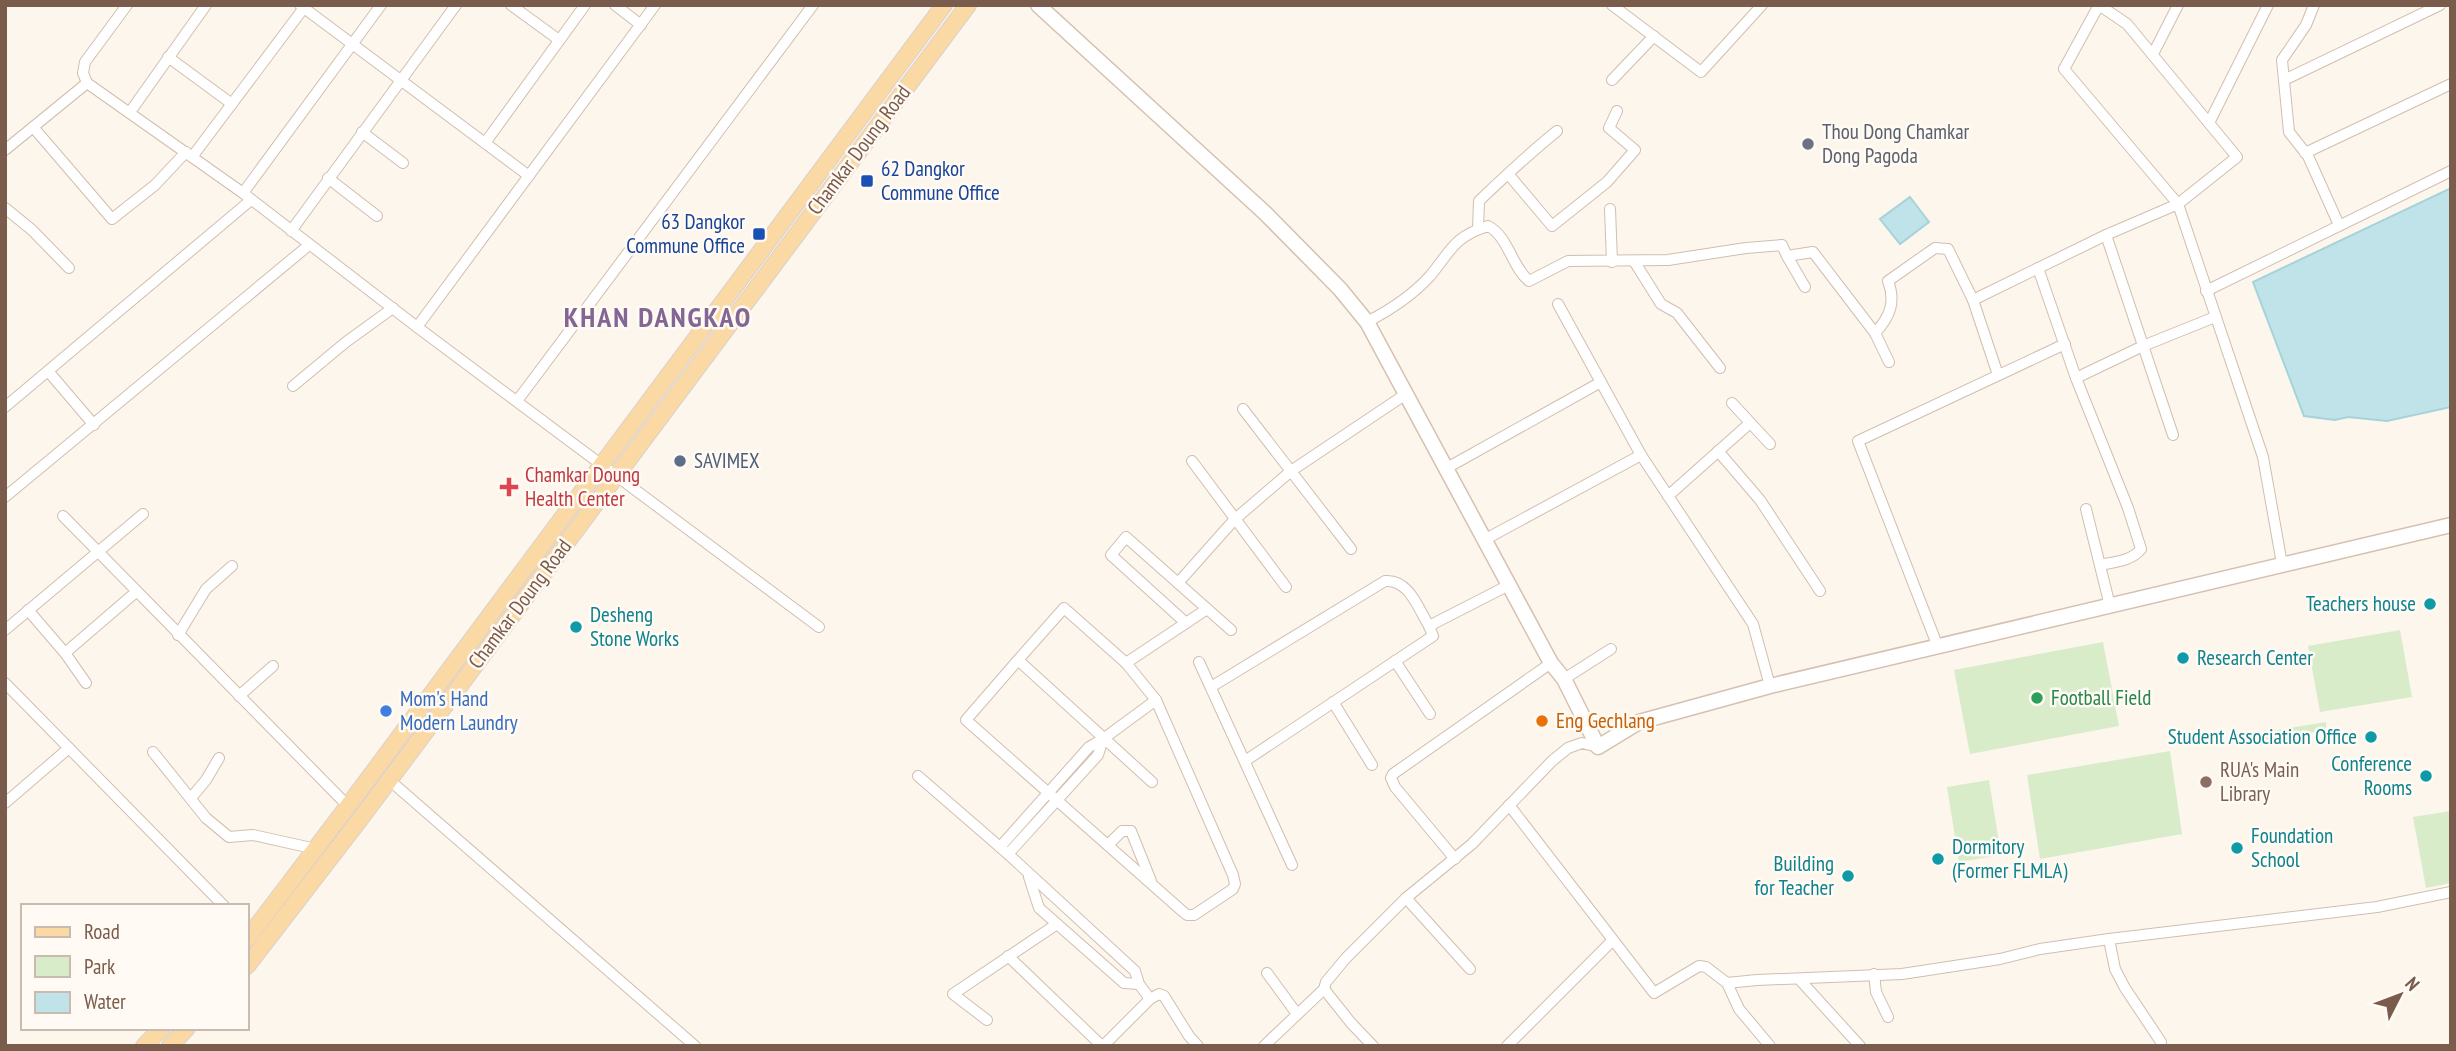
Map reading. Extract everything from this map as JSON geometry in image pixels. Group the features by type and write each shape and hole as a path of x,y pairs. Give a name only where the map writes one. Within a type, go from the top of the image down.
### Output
{"main road":[{"name":"Chamkar Doung Road","path":"248,934 376,769 944,5"},
{"name":"Chamkar Doung Road","path":"248,966 968,5"},
{"path":"144,1046 160,1030 170,1045 185,1030"}],"street":[{"path":"127,5 85,62 83,73 87,83 247,197 819,627"},
{"path":"130,112 206,5"},
{"path":"5,407 247,197 381,5"},
{"path":"290,231 456,5"},
{"path":"511,5 559,40"},
{"path":"485,142 585,5"},
{"path":"615,5 641,25"},
{"path":"417,327 655,5"},
{"path":"517,401 813,5"},
{"path":"1038,5 1265,213 1340,289 1367,322 1551,663 1564,679 1598,747"},
{"path":"1612,5 1701,72 1762,5"},
{"path":"1973,300 2106,235 2178,204 2237,157 2127,24 2099,5 2064,69 2178,204 2263,457 2283,564"},
{"path":"2153,54 2178,5"},
{"path":"2314,5 2306,25 2282,61 2289,132 2305,153 2340,225"},
{"path":"2284,80 2440,5"},
{"path":"33,127 112,219 189,154 232,104 304,6 352,45 529,176"},
{"path":"2209,123 2267,6"},
{"path":"1612,80 1654,36"},
{"path":"169,57 232,104"},
{"path":"5,150 87,83"},
{"path":"2305,153 2451,84"},
{"path":"1509,175 1552,226 1607,182 1635,150 1609,128 1617,111"},
{"path":"1478,229 1479,201 1557,131"},
{"path":"362,132 403,163"},
{"path":"2206,291 2451,172"},
{"path":"328,178 377,216"},
{"path":"5,208 32,230 69,268"},
{"path":"1610,209 1612,262"},
{"path":"1367,322 1411,294 1430,276 1453,244 1488,226 1493,228 1523,276 1529,281 1568,261 1668,260 1782,245 1805,287"},
{"path":"2106,235 2173,435"},
{"path":"5,497 309,245"},
{"path":"1875,333 1886,322 1891,309 1893,299 1888,281 1935,248 1948,249 1973,300 1998,375"},
{"path":"1787,256 1813,252 1875,333 1889,362"},
{"path":"1634,261 1661,304 1677,313 1720,368"},
{"path":"2038,268 2076,378 2128,508 2141,549 2137,555 2100,565"},
{"path":"1558,304 1641,455 1753,624 1770,686"},
{"path":"293,386 393,308"},
{"path":"2076,378 2143,346 2215,317"},
{"path":"1938,647 1858,441 2065,344"},
{"path":"48,371 94,425"},
{"path":"1445,469 1601,382"},
{"path":"1178,583 1234,520 1291,471 1406,394"},
{"path":"1732,403 1770,444"},
{"path":"1243,409 1351,549"},
{"path":"1668,496 1750,423"},
{"path":"1718,451 1760,500 1820,591"},
{"path":"1484,540 1641,455"},
{"path":"1192,461 1286,587"},
{"path":"2086,509 2110,606"},
{"path":"7,624 28,610 143,514"},
{"path":"63,516 97,554 348,806"},
{"path":"1264,1046 1324,989 1326,982 1346,958 1406,898 1455,859 1568,748 1582,743 1598,747 1639,722 1770,686 2451,524"},
{"path":"1186,623 1111,555 1126,537 1231,630"},
{"path":"178,635 206,589 232,566"},
{"path":"1211,687 1385,581 1394,580 1403,584 1429,626 1433,636 1245,761"},
{"path":"1429,626 1508,585"},
{"path":"65,653 136,592"},
{"path":"1064,608 1126,663 1156,700 1233,875 1233,889 1190,915 1181,910 966,720 1018,660 1064,608"},
{"path":"1126,663 1208,609"},
{"path":"28,610 65,653 86,683"},
{"path":"1564,679 1611,649"},
{"path":"1018,660 1152,782"},
{"path":"1395,660 1430,714"},
{"path":"1199,662 1292,864"},
{"path":"1455,859 1395,787 1391,778 1551,663"},
{"path":"239,696 272,666"},
{"path":"5,683 222,904"},
{"path":"1004,851 1052,795 1088,747 1156,700"},
{"path":"1333,702 1372,765"},
{"path":"5,803 69,748"},
{"path":"153,752 206,818 229,837 253,835 316,849"},
{"path":"191,798 219,758"},
{"path":"376,769 695,1046"},
{"path":"918,776 1135,971 1139,984 1150,999"},
{"path":"1509,805 1654,993 1699,966 1706,967 1727,983 1739,1009 1770,1046"},
{"path":"1108,845 1122,831 1131,831 1153,885"},
{"path":"1028,874 1039,908 1124,983 1139,984"},
{"path":"1727,983 1758,979 1902,974 2000,960 2040,949 2377,907 2451,892"},
{"path":"1406,898 1470,969"},
{"path":"987,1020 953,994 1057,923"},
{"path":"2109,939 2115,969 2120,979 2161,1042"},
{"path":"1507,1046 1612,941"},
{"path":"1008,956 1103,1046 1150,999 1159,994 1164,996 1198,1046"},
{"path":"1268,973 1297,1014"},
{"path":"1874,974 1876,992 1888,1017"},
{"path":"1799,979 1860,1046"},
{"path":"1324,989 1373,1046"}],"green space":[{"path":"2400,630 2412,697 2320,712 2308,646"},
{"name":"Football Field","path":"2103,642 2119,726 1970,754 1954,670"},
{"path":"2326,722 2326,730 2236,745 2235,737"},
{"path":"2170,751 2182,834 2040,859 2027,775"},
{"path":"1989,780 2001,855 1959,862 1947,787"},
{"path":"2451,811 2451,883 2426,888 2413,817"}],"water":[{"path":"2451,188 2451,407 2387,421 2348,417 2335,420 2304,416 2253,282"},
{"path":"1910,197 1929,222 1900,244 1880,219"}],"place":[{"name":"Thou Dong Chamkar Dong Pagoda","path":"1808,144"},
{"name":"62 Dangkor Commune Office","path":"867,181"},
{"name":"63 Dangkor Commune Office","path":"759,234"},
{"name":"SAVIMEX","path":"680,461"},
{"name":"Chamkar Doung Health Center","path":"509,487"},
{"name":"Teachers house","path":"2430,604"},
{"name":"Desheng Stone Works","path":"576,627"},
{"name":"Research Center","path":"2183,658"},
{"name":"Football Field","path":"2037,698"},
{"name":"Mom's Hand Modern Laundry","path":"386,711"},
{"name":"Eng Gechlang","path":"1542,721"},
{"name":"Student Association Office","path":"2371,737"},
{"name":"Conference Rooms","path":"2426,776"},
{"name":"RUA's Main Library","path":"2206,782"},
{"name":"Foundation School","path":"2237,848"},
{"name":"Dormitory (Former FLMLA)","path":"1938,859"},
{"name":"Building for Teacher","path":"1848,876"}],"district":[{"name":"KHAN DANGKAO","path":"658,317"}]}
